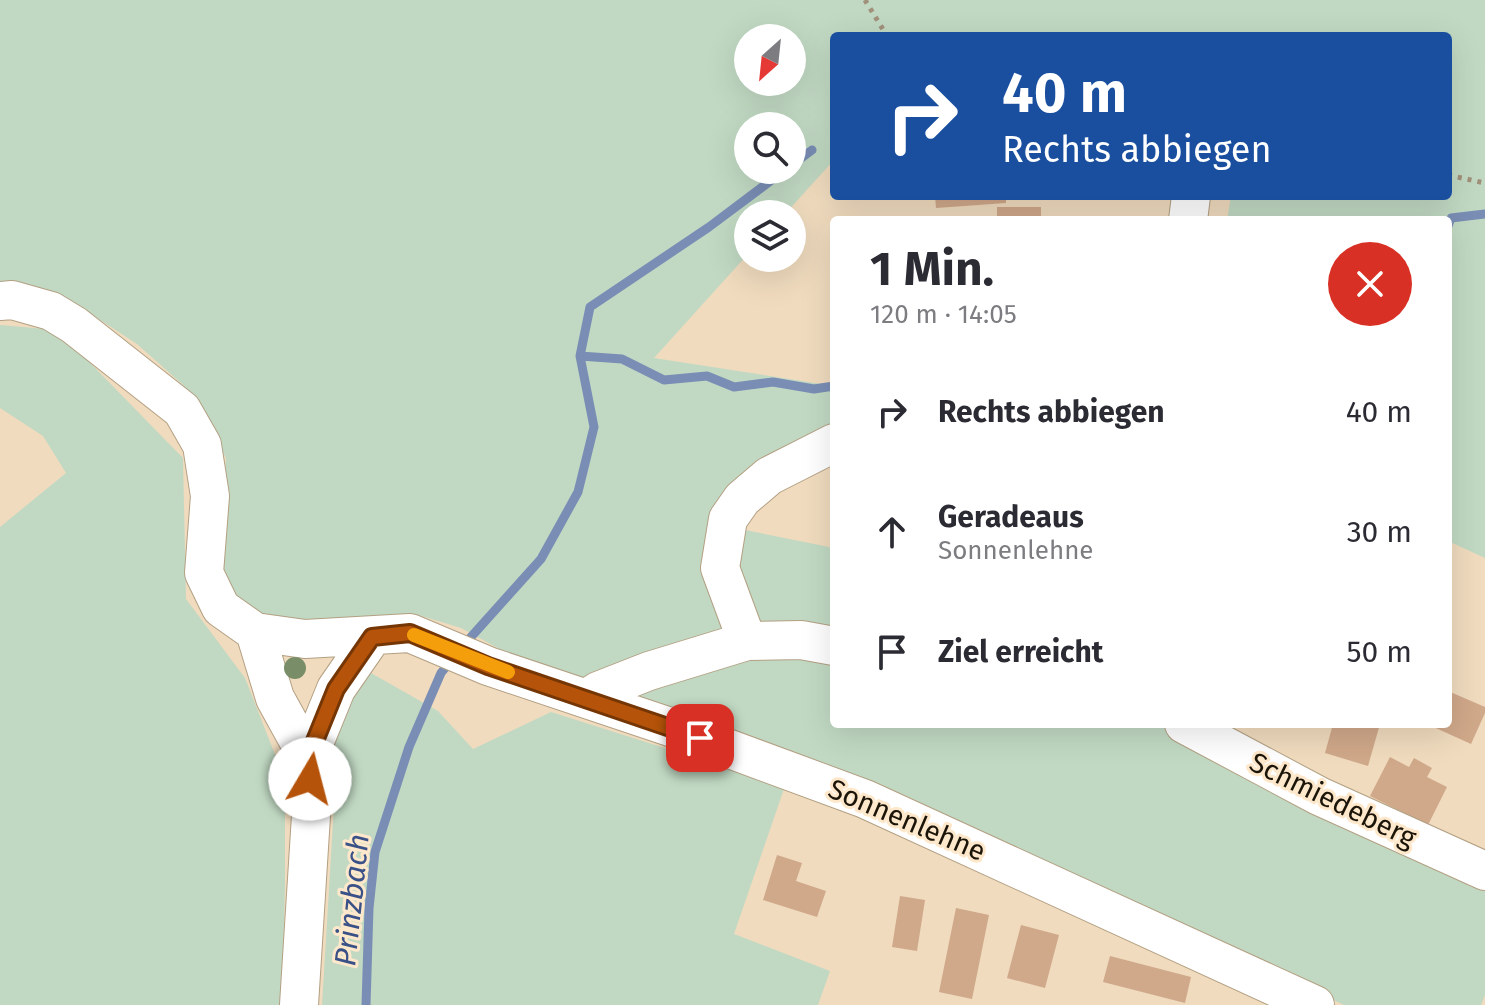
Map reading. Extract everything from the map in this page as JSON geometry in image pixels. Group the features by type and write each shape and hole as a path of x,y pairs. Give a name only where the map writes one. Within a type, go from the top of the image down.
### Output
{"street":[{"path":"0,301 51,311 63,318 182,410 202,445 210,496 204,573 221,608 255,632 305,639 372,637"},
{"path":"747,641 720,568 728,519 742,499 769,476 830,445"},
{"path":"255,632 275,698 308,758 312,800 299,1005"},
{"name":"Sonnenlehne","path":"372,637 410,633 488,666 587,698 865,799 1315,1005"},
{"path":"308,758 336,689 372,637"},
{"path":"587,698 649,671 747,641 801,640 830,645"},
{"name":"Schmiedeberg","path":"1192,728 1319,796 1485,871"}],"path":[{"path":"865,0 885,32"},
{"path":"1452,176 1485,183"}],"green space":[{"path":"0,0 1485,0 1485,558 1452,543 1452,216 1228,216 1230,200 1452,200 1452,32 830,32 830,164 798,200 734,200 734,269 654,358 830,385 830,437 734,490 745,530 830,547 830,728 1165,728 1223,761 1485,888 1485,995 1481,1005 1344,1005 880,792 518,659 461,628 415,614 339,622 272,620 247,607 223,585 219,543 226,458 183,385 137,344 68,299 0,292"},
{"path":"0,325 58,330 183,458 186,599 245,678 285,780 282,1005 0,1005 0,527 66,473 43,436 0,408"},
{"path":"371,673 438,711 473,749 551,712 785,786 734,934 830,971 818,1005 322,1005 334,806 329,761 350,699"}],"building":[{"path":"935,200 1006,200 1006,203 936,208"},
{"path":"997,207 1041,207 1041,216 997,216"},
{"path":"1452,693 1485,707 1471,744 1436,728 1452,728"},
{"path":"1332,728 1379,728 1368,766 1325,753"},
{"path":"1390,757 1409,767 1414,758 1432,768 1427,777 1447,787 1428,825 1370,796"},
{"path":"777,855 802,863 796,881 826,891 817,917 763,900"},
{"path":"900,896 925,900 917,951 892,947"},
{"path":"956,908 989,915 972,999 939,992"},
{"path":"1021,925 1059,935 1045,988 1007,978"},
{"path":"1110,956 1191,977 1185,1003 1103,982"}],"waterway":[{"path":"806,154 812,150"},
{"path":"580,356 590,307 709,227 766,184"},
{"name":"Prinzbach","path":"1452,218 1485,214"},
{"name":"Prinzbach","path":"462,647 541,559 578,492 594,427 580,356 622,359 664,380 707,376 734,387 773,382 814,389 830,387"},
{"name":"Prinzbach","path":"366,1005 369,908 375,852 409,747 441,673 450,662"}],"slow traffic":[{"path":"414,635 508,672"}],"route":[{"path":"310,779 308,758 336,689 372,637 410,633 488,666 700,738"}]}
